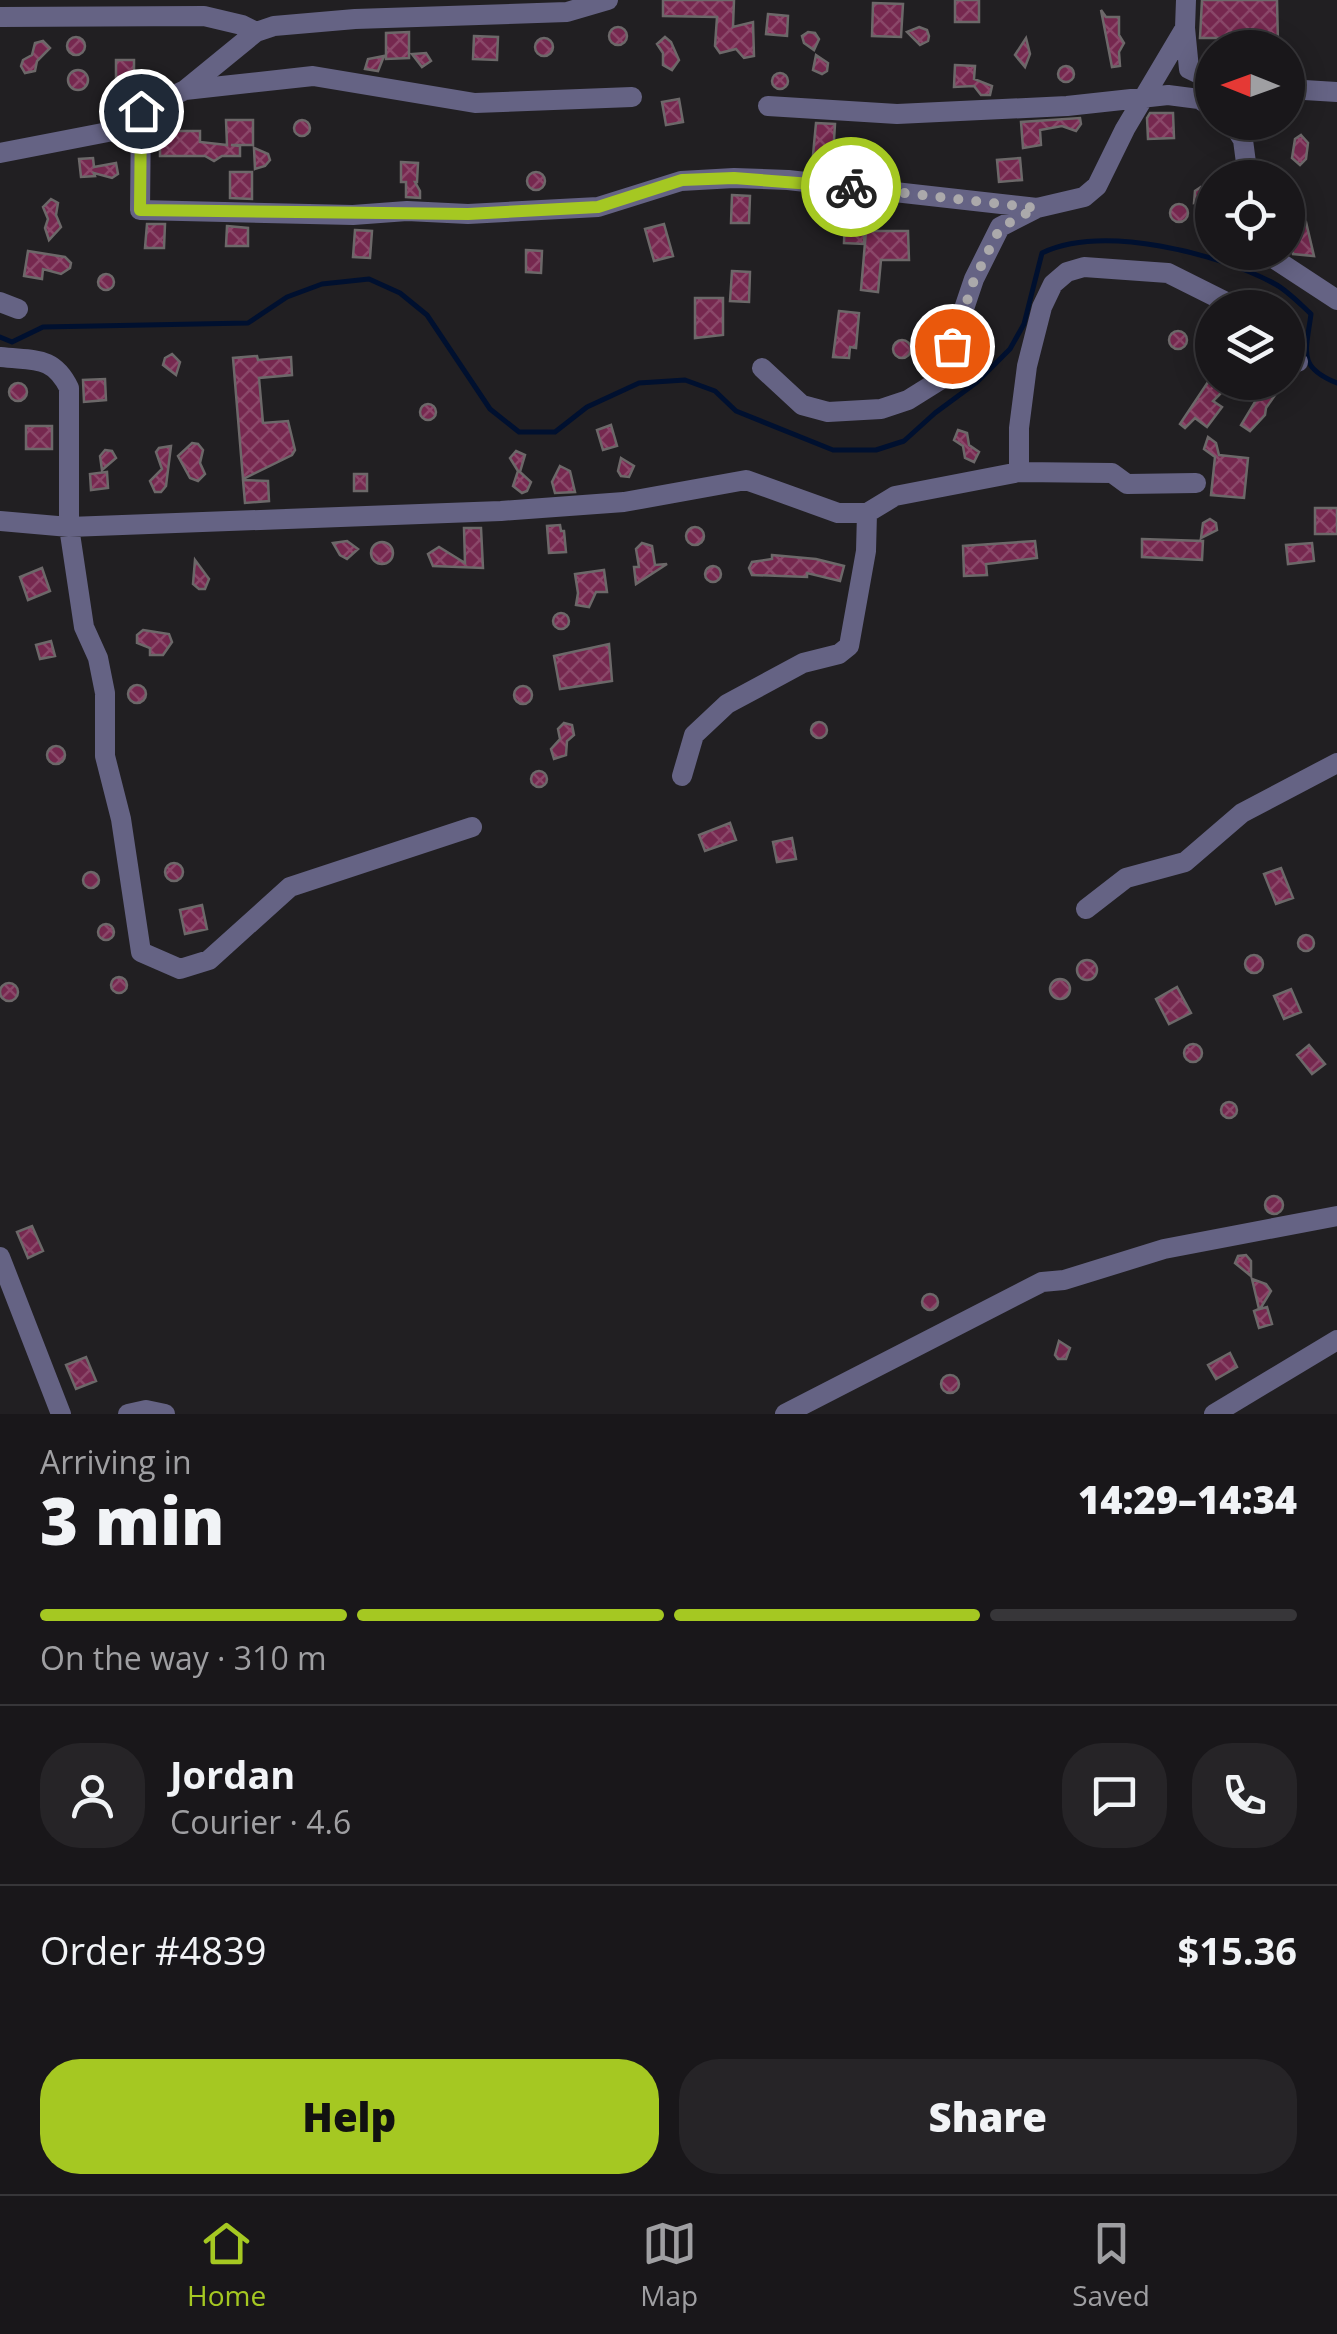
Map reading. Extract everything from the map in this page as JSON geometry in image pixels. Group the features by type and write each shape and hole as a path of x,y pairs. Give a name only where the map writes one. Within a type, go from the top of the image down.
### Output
{"street":[{"path":"0,153 113,131 141,111 186,90 256,32 274,26 566,12 608,0"},
{"path":"1186,0 1189,69 1195,72"},
{"path":"0,18 87,9 204,8 256,32"},
{"path":"762,368 802,405 828,412 881,408 908,400 940,380 974,280 1000,228 1036,208 1084,197 1097,186 1185,28"},
{"path":"186,90 313,76 475,102 632,97"},
{"path":"1305,90 1337,92"},
{"path":"768,106 898,114 1067,106 1168,96 1195,99"},
{"path":"141,111 140,210 468,214 598,207 682,180 734,178 788,180 1036,208"},
{"path":"1019,472 1018,428 1026,366 1042,306 1053,284 1068,272 1084,268 1168,273 1202,290"},
{"path":"1291,270 1337,300"},
{"path":"0,357 51,363 69,388 68,527 84,627 98,658 106,693 104,756 121,819 141,952 180,969 209,960 290,888 472,828"},
{"path":"0,522 68,527 501,511 624,502 746,480 838,514 868,513 894,496 1019,472 1112,474 1127,484 1196,483"},
{"path":"682,776 694,735 728,704 802,662 839,654 849,646 866,551 868,513"},
{"path":"1086,909 1126,878 1185,862 1242,813 1337,763"},
{"path":"784,1414 1042,1282 1064,1280 1164,1249 1337,1216"},
{"path":"0,1257 61,1414"},
{"path":"1214,1414 1337,1340"},
{"path":"128,1414 146,1410 165,1414"}],"building":[{"path":"663,0 734,0 733,27 753,22 754,56 744,58 736,49 720,53 715,46 717,17 663,16"},
{"path":"955,0 979,0 979,22 955,22"},
{"path":"1202,0 1277,0 1278,30 1200,30"},
{"path":"873,3 903,4 901,37 872,36"},
{"path":"1101,10 1106,17 1119,17 1119,35 1124,43 1119,52 1120,66 1112,67"},
{"path":"768,14 788,16 787,36 766,34"},
{"path":"618,27 627,36 618,45 609,36"},
{"path":"919,27 927,30 929,36 920,45 907,32"},
{"path":"409,32 409,58 386,59 386,33"},
{"path":"808,32 819,39 814,50 804,43 802,36"},
{"path":"474,36 498,37 497,60 473,59"},
{"path":"76,37 85,46 76,55 67,46"},
{"path":"665,37 679,60 672,70 663,65 663,53 657,44"},
{"path":"544,38 553,47 544,56 535,47"},
{"path":"1026,38 1030,54 1025,67 1015,55"},
{"path":"43,41 50,48 37,61 35,71 25,73 23,60 32,55 35,43"},
{"path":"426,53 431,61 422,67 412,54"},
{"path":"816,55 828,63 822,74 813,70"},
{"path":"384,56 378,71 365,69 368,59"},
{"path":"116,60 134,60 134,94 116,93"},
{"path":"955,65 975,66 974,79 992,86 990,95 981,95 974,86 954,87"},
{"path":"1066,66 1074,74 1066,82 1058,74"},
{"path":"78,70 88,80 78,90 68,80"},
{"path":"780,73 788,81 780,89 772,81"},
{"path":"679,99 683,122 666,125 662,102"},
{"path":"1150,113 1173,113 1174,138 1148,139"},
{"path":"1080,118 1076,131 1062,126 1040,130 1041,145 1023,148 1021,122"},
{"path":"226,120 253,120 253,145 231,145 240,146 240,156 222,156 214,161 205,156 160,156 160,131 200,131 200,142 227,145"},
{"path":"302,120 310,128 302,136 294,128"},
{"path":"816,123 835,124 833,157 837,165 831,171 823,169 818,156 813,155"},
{"path":"1295,140 1305,140 1306,159 1292,158"},
{"path":"254,148 268,154 270,160 265,166 255,169"},
{"path":"93,158 94,167 116,163 118,174 112,178 94,173 95,176 81,177 79,159"},
{"path":"1020,158 1022,180 999,182 997,160"},
{"path":"401,162 418,163 415,182 420,198 406,197"},
{"path":"230,172 252,172 252,199 230,198"},
{"path":"536,172 543,174 543,188 536,190 529,188 527,181 529,174"},
{"path":"732,195 750,196 749,223 731,223"},
{"path":"51,199 58,203 56,215 61,227 49,240 43,207"},
{"path":"1179,204 1188,213 1179,222 1170,213"},
{"path":"845,214 865,214 864,244 844,243"},
{"path":"1306,222 1314,256 1305,255"},
{"path":"147,224 165,224 164,248 145,248"},
{"path":"664,224 673,256 654,261 645,229"},
{"path":"227,226 248,228 248,246 226,246"},
{"path":"355,230 372,231 370,258 353,257"},
{"path":"866,231 908,231 909,260 881,260 878,292 861,290"},
{"path":"526,250 542,251 541,273 526,272"},
{"path":"28,251 65,257 70,268 61,274 43,269 42,279 24,276"},
{"path":"732,271 750,272 749,302 730,301"},
{"path":"106,274 114,282 106,290 98,282"},
{"path":"695,298 723,298 723,335 695,338"},
{"path":"839,311 859,313 856,348 850,347 849,358 833,357"},
{"path":"1178,331 1187,340 1178,349 1169,340"},
{"path":"902,340 909,342 909,356 902,358 895,356 893,349 895,342"},
{"path":"172,354 180,362 176,375 163,365"},
{"path":"257,356 258,360 291,357 292,375 259,378 263,423 288,421 295,450 243,479 233,358"},
{"path":"105,379 106,400 84,402 83,380"},
{"path":"18,383 27,392 18,401 9,392"},
{"path":"1196,400 1214,400 1222,407 1207,427 1195,418 1185,428 1180,424"},
{"path":"1256,400 1272,400 1265,415 1250,431 1241,425"},
{"path":"428,404 436,412 428,420 420,412"},
{"path":"611,425 617,446 603,450 597,430"},
{"path":"26,426 52,426 52,449 26,449"},
{"path":"958,430 967,433 969,445 979,452 974,462 965,458 963,446 954,440"},
{"path":"1208,437 1216,443 1219,455 1248,458 1244,498 1211,495 1215,457 1204,449"},
{"path":"192,443 203,450 200,463 205,474 198,481 190,478 178,456"},
{"path":"171,446 166,486 155,492 150,481 162,469 156,452"},
{"path":"105,450 112,451 116,458 102,470 100,456"},
{"path":"516,451 525,455 520,472 531,482 522,493 513,486 518,471 510,458"},
{"path":"621,458 634,466 629,477 618,471"},
{"path":"560,466 570,471 575,492 555,493 552,482"},
{"path":"107,472 108,488 91,490 90,474"},
{"path":"354,474 367,474 367,491 354,491"},
{"path":"243,480 268,481 269,501 245,503"},
{"path":"1315,508 1337,508 1337,534 1315,534"},
{"path":"1210,519 1217,530 1201,538 1203,523"},
{"path":"560,525 566,552 549,553 547,526"},
{"path":"695,527 704,536 695,545 686,536"},
{"path":"464,528 481,528 483,568 433,566 428,554 439,547 465,563"},
{"path":"1142,539 1203,541 1202,560 1142,557"},
{"path":"347,541 358,549 347,559 333,543"},
{"path":"1035,541 1037,558 986,564 987,575 964,576 963,546"},
{"path":"382,542 390,545 390,561 382,564 374,561 371,553 374,545"},
{"path":"642,543 652,546 655,565 667,564 636,584 636,549"},
{"path":"1312,543 1314,561 1288,564 1286,545"},
{"path":"772,555 844,566 840,581 807,573 807,577 752,575 752,562 772,559"},
{"path":"195,560 209,579 205,589 193,584"},
{"path":"713,566 721,574 713,582 705,574"},
{"path":"42,568 50,591 28,600 20,577"},
{"path":"604,570 607,592 596,592 589,607 576,605 575,574"},
{"path":"561,613 569,621 561,629 553,621"},
{"path":"143,630 169,634 172,642 163,655 150,655 150,648 137,643 137,635"},
{"path":"51,641 55,656 40,659 36,645"},
{"path":"609,644 612,681 560,689 554,656"},
{"path":"137,685 146,694 137,703 128,694"},
{"path":"523,686 532,695 523,704 514,695"},
{"path":"819,722 827,730 819,738 811,730"},
{"path":"564,723 572,725 574,735 567,741 566,755 554,759 551,749 560,739 558,729"},
{"path":"56,746 65,755 56,764 47,755"},
{"path":"539,771 547,779 539,787 531,779"},
{"path":"730,823 736,840 705,851 699,835"},
{"path":"792,838 796,859 777,862 773,842"},
{"path":"174,863 181,865 181,879 174,881 167,879 165,872 167,865"},
{"path":"1281,868 1293,898 1276,904 1264,874"},
{"path":"91,872 99,880 91,888 83,880"},
{"path":"202,905 207,929 185,934 180,910"},
{"path":"106,924 114,932 106,940 98,932"},
{"path":"1306,935 1314,943 1306,951 1298,943"},
{"path":"1254,955 1261,957 1261,971 1254,973 1247,971 1245,964 1247,957"},
{"path":"1087,960 1097,970 1087,980 1077,970"},
{"path":"119,977 127,985 119,993 111,985"},
{"path":"1060,979 1070,989 1060,999 1050,989"},
{"path":"9,983 18,992 9,1001 0,992"},
{"path":"1177,987 1191,1013 1169,1024 1156,999"},
{"path":"1291,989 1301,1012 1284,1019 1274,996"},
{"path":"1193,1044 1202,1053 1193,1062 1184,1053"},
{"path":"1309,1045 1325,1064 1312,1074 1297,1055"},
{"path":"1229,1102 1237,1110 1229,1118 1221,1110"},
{"path":"1274,1196 1283,1205 1274,1214 1265,1205"},
{"path":"32,1226 43,1251 28,1258 17,1232"},
{"path":"1246,1255 1251,1261 1251,1276 1235,1263 1238,1256"},
{"path":"1252,1279 1266,1284 1271,1291 1260,1309 1267,1307 1272,1324 1259,1328 1254,1311 1259,1309"},
{"path":"930,1294 938,1302 930,1310 922,1302"},
{"path":"1059,1341 1070,1348 1066,1359 1055,1355"},
{"path":"1230,1353 1237,1367 1216,1379 1208,1365"},
{"path":"86,1357 96,1381 76,1389 66,1365"},
{"path":"950,1375 959,1384 950,1393 941,1384"}],"waterway":[{"path":"0,337 12,342 43,327 248,323 287,297 322,284 369,279 400,293 427,315 490,409 519,432 555,432 587,407 639,383 685,380 715,391 736,411 833,450 876,450 904,441 977,382 1010,349 1024,324 1042,253 1096,241 1128,242 1223,262 1280,287 1311,314 1306,348 1310,364 1337,383"}],"way so far":[{"path":"851,187 1036,208 1000,228 974,280 952,346"}],"route":[{"path":"141,111 140,210 468,214 598,207 682,180 788,180 851,187"}]}
